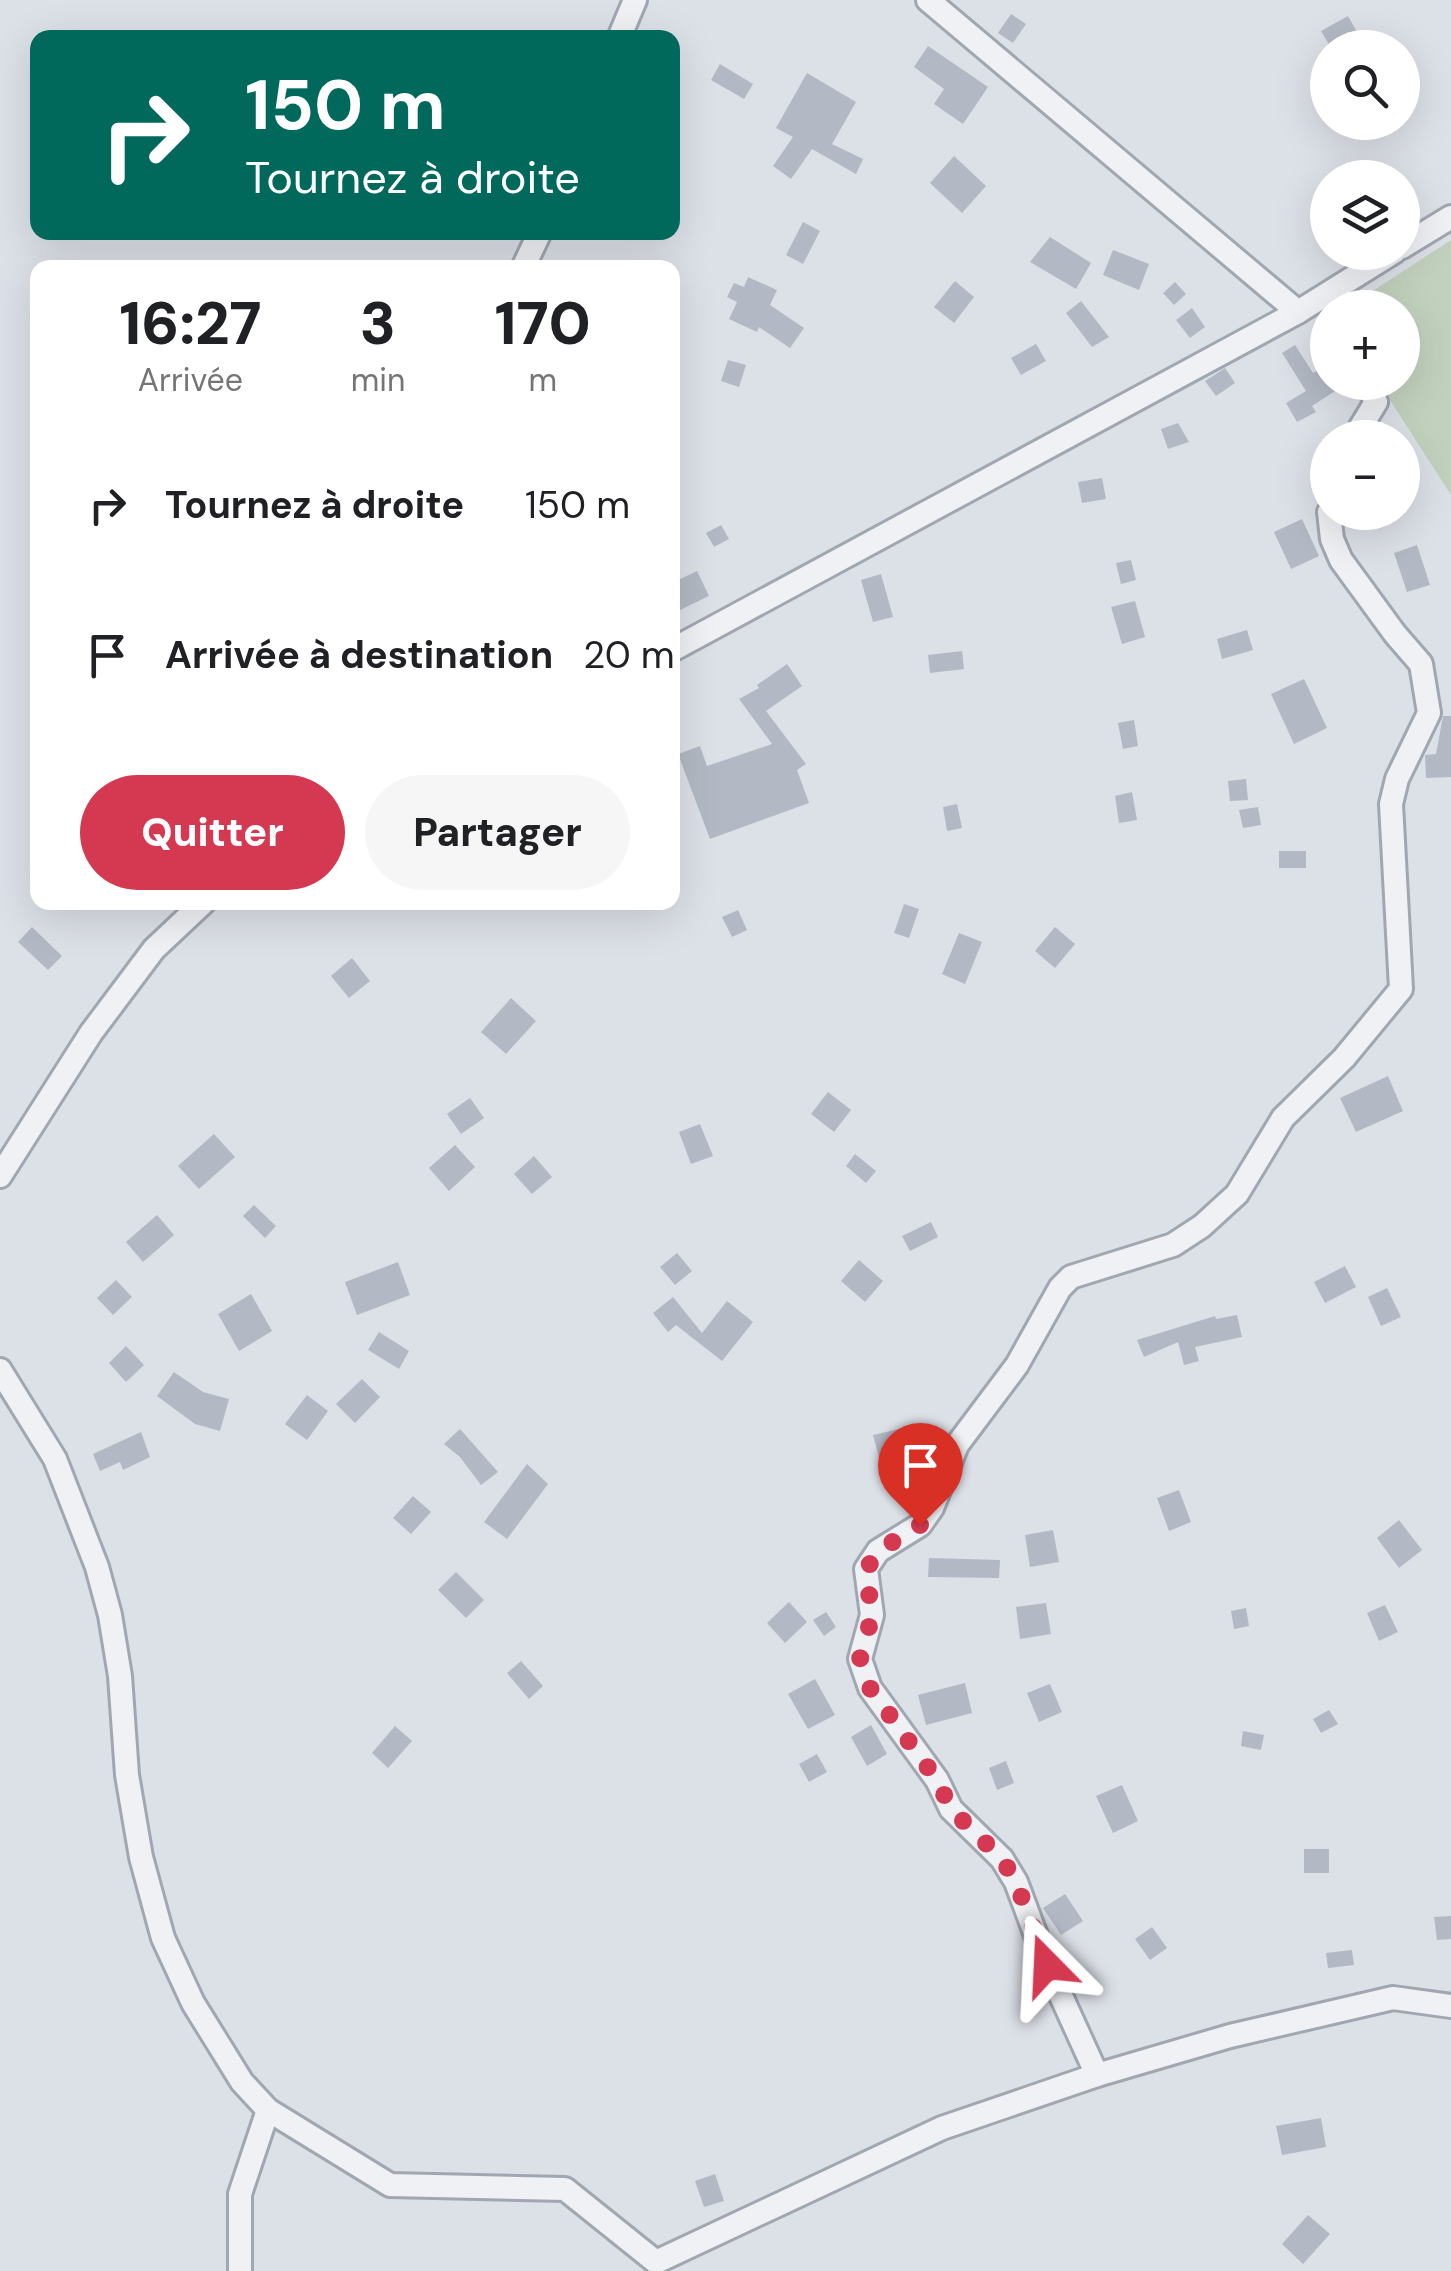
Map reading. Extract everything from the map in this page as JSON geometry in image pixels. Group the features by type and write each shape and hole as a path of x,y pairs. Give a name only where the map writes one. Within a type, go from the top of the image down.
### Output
{"street":[{"path":"622,30 635,0"},
{"path":"928,0 1298,312"},
{"path":"1420,236 1451,217"},
{"path":"1345,290 1371,270"},
{"path":"680,646 1298,312 1310,309"},
{"path":"1097,2075 1047,1965 1016,1882 1002,1859 951,1809 937,1780 870,1688 860,1659 872,1616 866,1570 878,1551 920,1525 932,1508 957,1446 1017,1365 1060,1288 1071,1277 1173,1245 1202,1226 1237,1194 1283,1118 1344,1058 1401,989 1391,804 1397,778 1429,713 1421,664 1342,560 1331,530"},
{"path":"0,1176 91,1033 154,949 195,910"},
{"path":"0,1370 55,1459 96,1566 110,1615 120,1676 127,1774 141,1857 163,1938 193,2003 242,2082 268,2110 390,2185 564,2189 656,2262 942,2128 1097,2075 1230,2036 1392,1998 1451,2006"},
{"path":"240,2271 240,2194 268,2110"}],"green space":[{"path":"1451,240 1451,495 1420,447 1420,420 1403,420 1390,400 1420,400 1420,290 1374,290 1405,270 1420,270 1420,260"}],"building":[{"path":"1011,14 1026,24 1013,43 998,33"},
{"path":"1348,16 1356,30 1323,30"},
{"path":"928,46 988,87 963,124 934,104 944,89 914,67"},
{"path":"720,64 753,84 744,99 711,80"},
{"path":"807,73 856,102 832,144 863,159 856,174 812,149 791,179 773,166 793,137 776,128"},
{"path":"954,156 986,186 962,213 930,183"},
{"path":"803,222 820,231 803,264 786,255"},
{"path":"1050,237 1091,263 1076,289 1030,262"},
{"path":"1113,250 1149,264 1139,290 1103,275"},
{"path":"748,277 777,290 770,305 804,328 790,348 759,327 757,332 729,319 737,302 727,297 734,283 744,287"},
{"path":"955,281 974,297 954,323 934,307"},
{"path":"1175,282 1186,294 1174,305 1163,293"},
{"path":"1081,301 1109,337 1092,347 1066,313"},
{"path":"1192,308 1205,327 1190,338 1176,320"},
{"path":"1036,344 1046,361 1021,375 1011,358"},
{"path":"1295,345 1310,368 1310,400 1321,400 1312,406 1316,412 1297,422 1286,403 1306,391 1282,353"},
{"path":"728,360 746,365 739,387 721,381"},
{"path":"1225,368 1235,383 1216,396 1205,381"},
{"path":"1178,423 1189,442 1168,449 1161,429"},
{"path":"1102,478 1106,499 1082,503 1078,482"},
{"path":"1302,519 1319,556 1291,569 1274,532"},
{"path":"721,525 729,539 714,547 706,533"},
{"path":"1417,545 1430,585 1407,592 1394,553"},
{"path":"1131,560 1136,580 1121,584 1116,563"},
{"path":"697,571 709,596 680,610 680,579"},
{"path":"881,574 893,617 873,622 861,580"},
{"path":"1135,601 1145,637 1122,644 1111,607"},
{"path":"1247,630 1253,650 1222,659 1217,639"},
{"path":"962,651 964,669 930,673 928,655"},
{"path":"787,664 802,686 766,711 806,764 797,770 809,803 710,839 680,753 700,746 707,766 772,744 739,699 759,688 757,685"},
{"path":"1304,679 1327,728 1294,744 1271,694"},
{"path":"1443,716 1451,716 1451,777 1426,778 1425,755 1436,754"},
{"path":"1134,720 1138,746 1123,749 1118,723"},
{"path":"1246,779 1248,800 1230,801 1228,781"},
{"path":"1132,792 1137,820 1119,823 1115,796"},
{"path":"957,804 962,828 947,831 943,807"},
{"path":"1258,807 1261,825 1243,828 1239,810"},
{"path":"1279,851 1306,851 1306,868 1279,868"},
{"path":"904,904 919,909 909,938 894,933"},
{"path":"738,910 747,930 732,937 722,917"},
{"path":"32,927 62,956 48,970 18,942"},
{"path":"1055,927 1075,944 1055,968 1035,951"},
{"path":"959,933 982,942 965,984 942,974"},
{"path":"352,958 370,981 349,998 331,976"},
{"path":"511,998 536,1021 506,1054 481,1032"},
{"path":"1388,1076 1403,1111 1356,1132 1340,1098"},
{"path":"828,1092 851,1110 834,1132 811,1114"},
{"path":"470,1098 484,1118 461,1134 447,1114"},
{"path":"700,1124 713,1156 691,1164 679,1132"},
{"path":"214,1134 235,1157 199,1189 178,1166"},
{"path":"455,1145 475,1167 449,1191 429,1168"},
{"path":"855,1154 876,1171 866,1183 846,1166"},
{"path":"534,1156 552,1177 532,1194 514,1174"},
{"path":"254,1205 276,1226 265,1238 243,1216"},
{"path":"157,1215 174,1235 143,1262 126,1242"},
{"path":"931,1222 938,1237 910,1251 902,1236"},
{"path":"677,1253 692,1271 675,1285 660,1267"},
{"path":"859,1260 883,1281 865,1302 841,1281"},
{"path":"398,1262 410,1295 357,1315 345,1282"},
{"path":"1345,1266 1356,1287 1325,1303 1314,1282"},
{"path":"116,1280 132,1297 113,1315 97,1298"},
{"path":"1387,1288 1401,1317 1381,1326 1368,1297"},
{"path":"251,1294 272,1331 239,1351 218,1314"},
{"path":"673,1297 702,1333 727,1301 753,1322 722,1361 676,1325 668,1332 653,1313"},
{"path":"1237,1315 1242,1337 1195,1347 1199,1361 1184,1365 1178,1342 1144,1357 1137,1340 1215,1316 1216,1319"},
{"path":"379,1332 409,1351 399,1369 368,1350"},
{"path":"126,1346 144,1365 126,1382 109,1363"},
{"path":"174,1372 203,1392 229,1399 220,1431 195,1424 157,1396"},
{"path":"362,1379 380,1397 355,1423 336,1404"},
{"path":"307,1395 328,1411 307,1440 285,1424"},
{"path":"912,1426 918,1452 880,1461 873,1435"},
{"path":"460,1429 498,1472 481,1485 460,1457 444,1444"},
{"path":"141,1432 150,1457 123,1470 120,1462 100,1471 93,1454"},
{"path":"527,1464 548,1484 507,1539 484,1522"},
{"path":"1179,1490 1191,1522 1169,1531 1157,1498"},
{"path":"413,1496 431,1512 411,1534 393,1518"},
{"path":"1399,1520 1422,1550 1399,1568 1377,1538"},
{"path":"1053,1530 1059,1562 1030,1567 1025,1535"},
{"path":"929,1558 1000,1560 999,1578 928,1577"},
{"path":"456,1572 484,1600 466,1618 438,1590"},
{"path":"789,1602 807,1622 785,1643 767,1623"},
{"path":"1046,1603 1051,1634 1020,1639 1016,1607"},
{"path":"1385,1605 1398,1632 1379,1641 1367,1613"},
{"path":"1246,1608 1249,1626 1234,1629 1231,1611"},
{"path":"826,1612 836,1627 824,1636 813,1620"},
{"path":"521,1661 543,1686 529,1699 507,1673"},
{"path":"815,1679 835,1715 808,1729 788,1694"},
{"path":"965,1683 972,1713 926,1725 918,1695"},
{"path":"1050,1684 1062,1712 1039,1722 1027,1693"},
{"path":"1329,1710 1338,1724 1321,1733 1313,1719"},
{"path":"871,1725 887,1754 867,1766 851,1737"},
{"path":"395,1726 412,1741 388,1768 372,1753"},
{"path":"1243,1731 1264,1735 1261,1750 1241,1746"},
{"path":"817,1754 827,1772 809,1782 799,1764"},
{"path":"1006,1761 1014,1783 997,1790 989,1768"},
{"path":"1122,1785 1138,1821 1113,1833 1096,1796"},
{"path":"1304,1849 1329,1849 1329,1873 1304,1873"},
{"path":"1065,1894 1083,1921 1061,1935 1043,1908"},
{"path":"1451,1916 1451,1939 1437,1940 1434,1917"},
{"path":"1152,1927 1167,1948 1150,1960 1135,1939"},
{"path":"1352,1950 1354,1965 1328,1968 1326,1953"},
{"path":"1321,2118 1326,2147 1282,2155 1276,2126"},
{"path":"715,2174 724,2201 704,2207 695,2181"},
{"path":"1308,2215 1330,2234 1303,2264 1282,2244"}],"route":[{"path":"920,1525 878,1551 866,1570 872,1616 860,1659 870,1688 937,1780 951,1809 1002,1859 1016,1882 1047,1965"}]}
